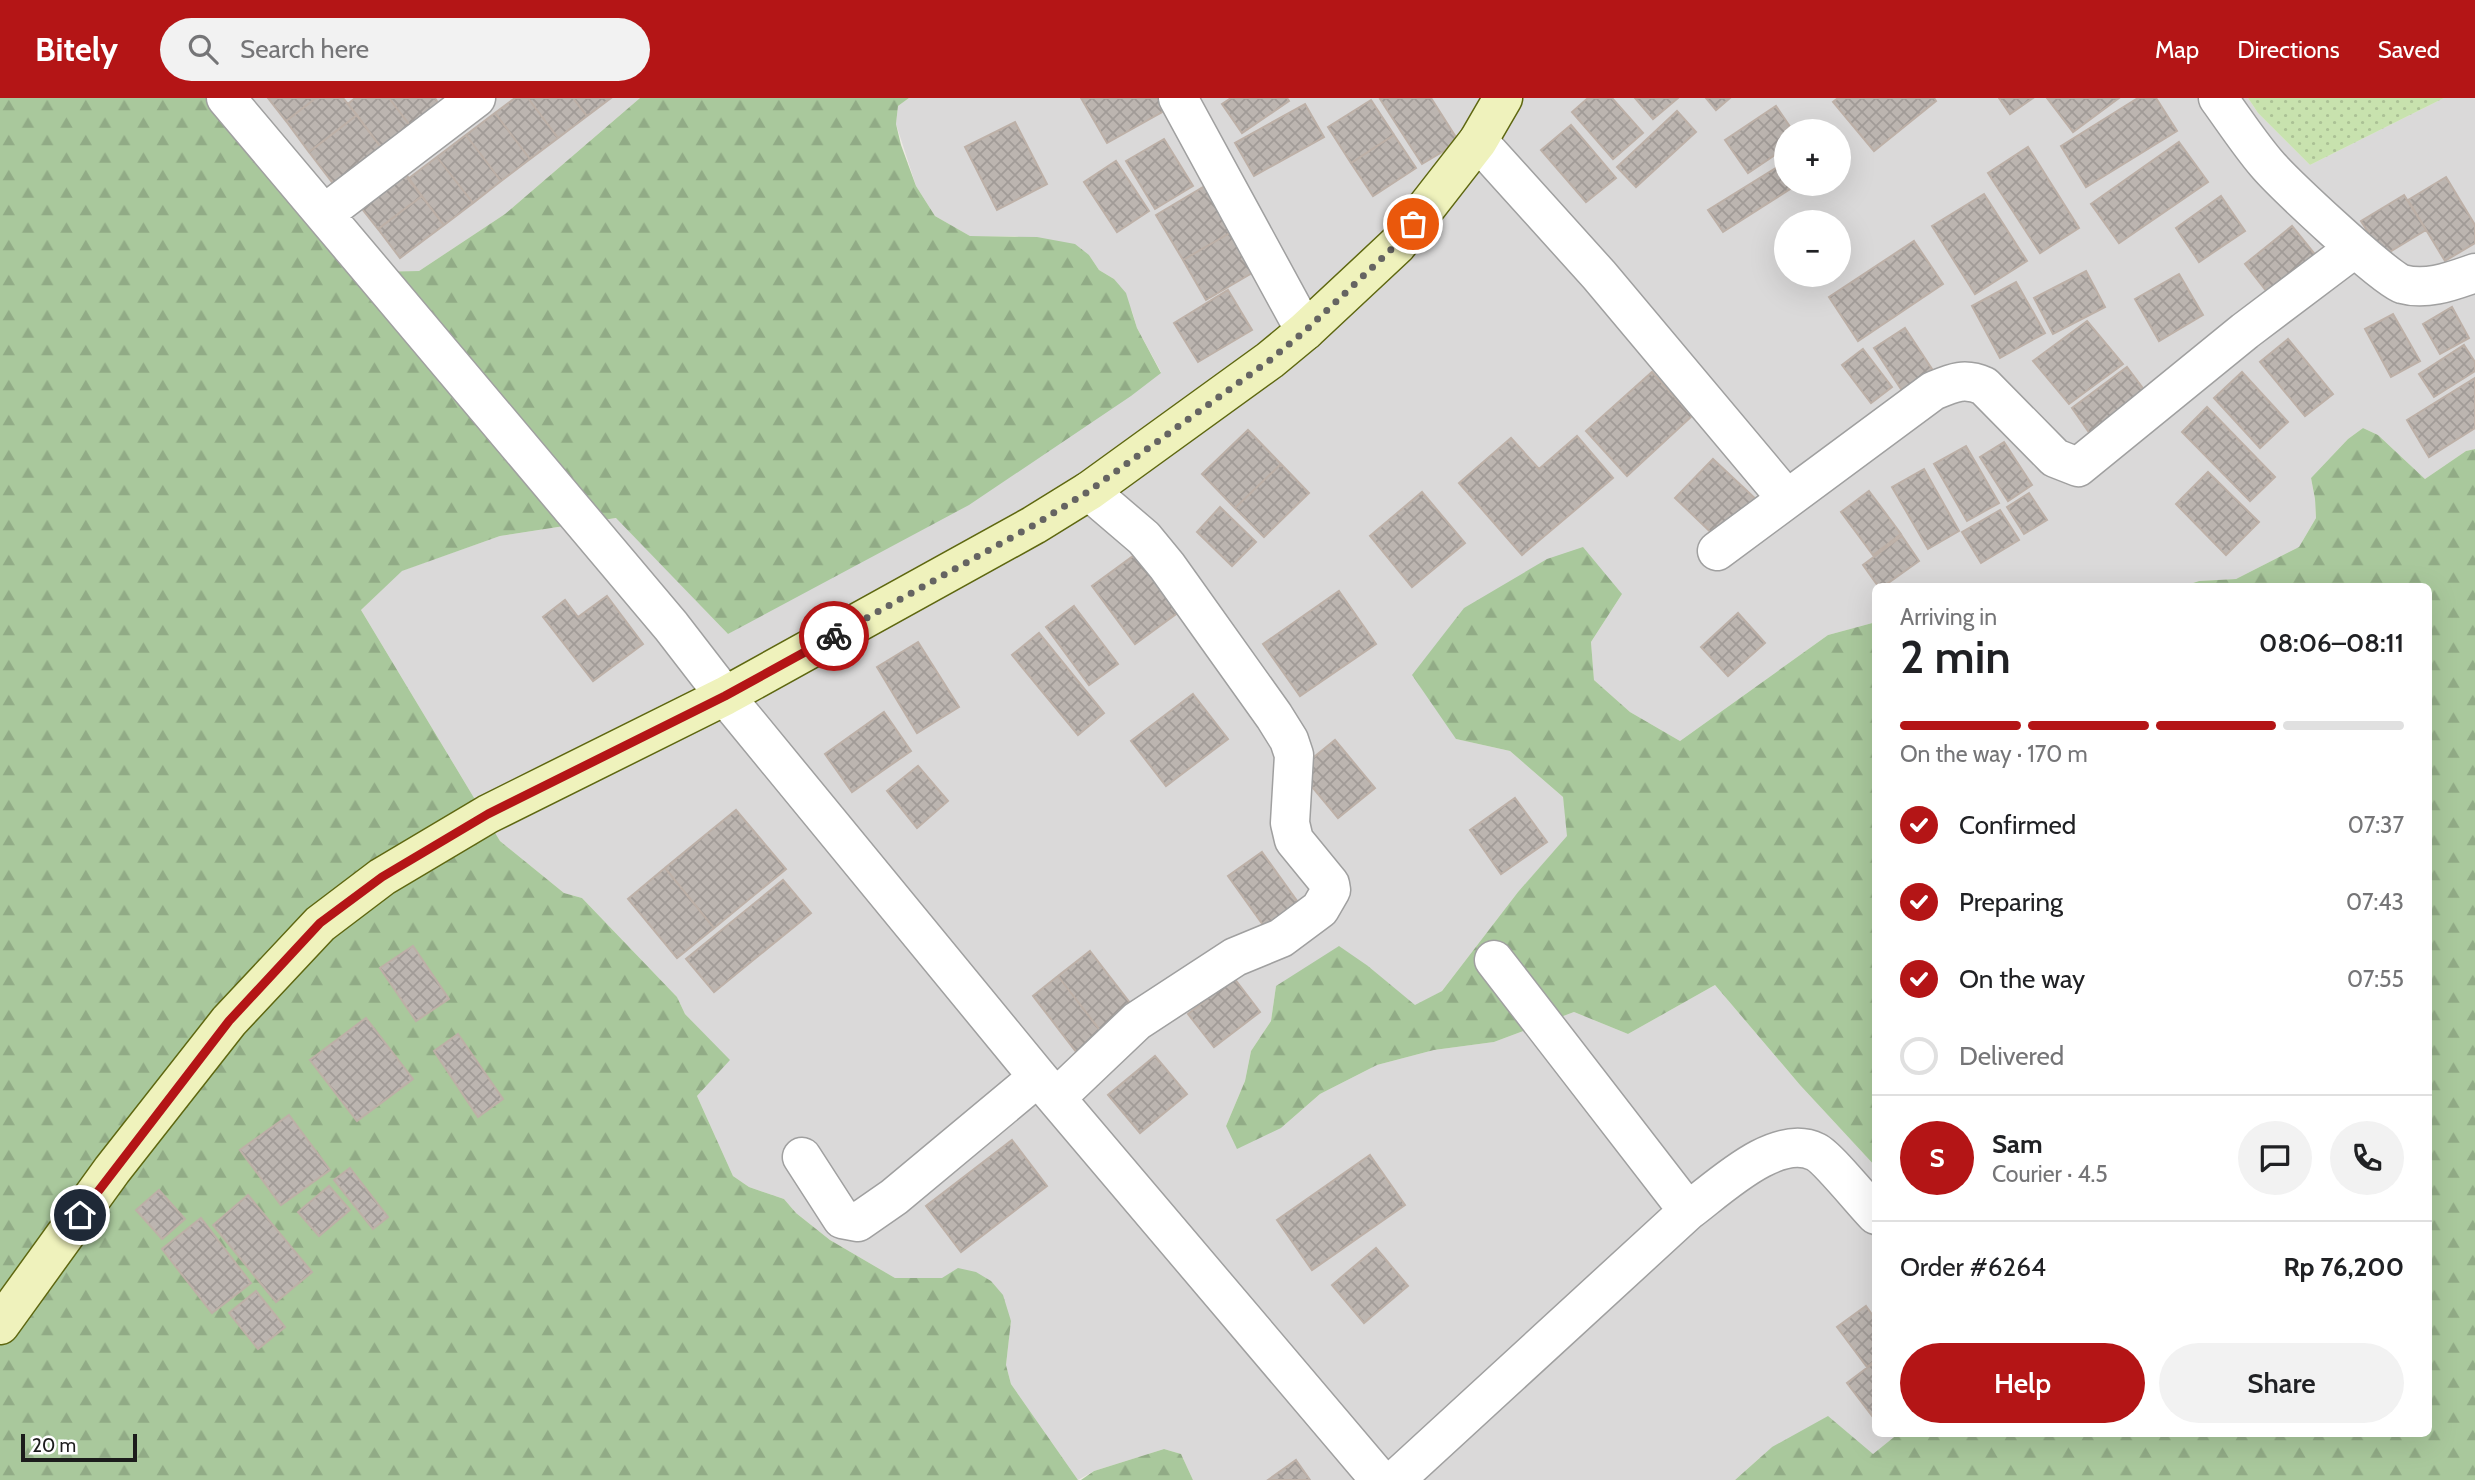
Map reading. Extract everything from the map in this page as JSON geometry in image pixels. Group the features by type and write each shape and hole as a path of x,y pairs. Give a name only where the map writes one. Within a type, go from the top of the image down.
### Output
{"main road":[{"path":"0,1325 112,1170 229,1021 320,923 382,877 488,814 725,696 1034,525 1089,491 1270,360 1305,331 1397,244 1478,141 1503,98"}],"street":[{"path":"227,98 671,625 725,696 1047,1087 1380,1480"},
{"path":"324,215 476,98"},
{"path":"1178,98 1305,331"},
{"path":"2218,98 2267,164 2356,248 2399,284 2435,285 2475,273"},
{"path":"1478,141 1599,275 1787,499"},
{"path":"1717,551 1933,391 1961,380 1972,380 1984,386 2055,458 2078,467 2215,355 2356,248"},
{"path":"802,1157 842,1220 858,1222 1137,1021 1236,957 1281,938 1320,909 1331,890 1330,884 1294,840 1290,823 1294,755 1284,732 1167,566 1144,538 1089,491"},
{"path":"1494,960 1688,1211"},
{"path":"1395,1480 1688,1211 1769,1153 1797,1146 1817,1152 1872,1211"}],"shaded area":[{"path":"219,98 640,98 505,214 419,271 366,272"},
{"path":"909,98 2248,98 2258,113 2310,165 2444,98 2475,98 2475,449 2466,451 2425,479 2378,435 2363,428 2348,439 2311,478 2316,518 2299,547 2236,579 2193,583 1872,583 1872,623 1828,635 1680,741 1630,712 1594,680 1591,642 1622,594 1456,739 1510,751 1563,797 1568,836 1518,892 1442,991 1415,1006 1368,966 1276,986 1271,1021 1251,1051 1245,1081 1226,1126 1281,1128 1320,1094 1377,1065 1434,1050 1494,1042 1574,1012 1628,1034 1715,985 1800,1085 1872,1163 1872,1437 1894,1437 1873,1454 1772,1447 1735,1480 1193,1480 1181,1454 1164,1449 1094,1471 1078,1480 1011,1384 1006,1365 1011,1320 942,1278 895,1278 830,1240 796,1213 784,1199 749,1187 733,1176 697,1096 729,1060 685,1014 677,997 582,898 564,893 500,841 361,610 401,571 500,536 617,518 728,634 1161,372 1114,279 1099,270 1089,255 1015,236 970,236 935,216 916,186 896,124 898,106"}],"green space":[{"path":"0,98 219,98 366,272 419,271 505,214 640,98 909,98 898,106 896,124 916,186 935,216 970,236 1037,237 1075,244 1089,255 1099,270 1114,279 1126,293 1137,328 1161,373 969,505 728,634 616,518 500,536 402,571 361,610 500,841 564,893 582,898 677,997 685,1014 730,1060 697,1096 733,1176 749,1187 784,1199 796,1213 830,1240 895,1278 942,1278 958,1268 976,1272 991,1281 1003,1295 1011,1321 1006,1365 1011,1384 1078,1480 0,1480"},
{"path":"2248,98 2444,98 2310,165 2258,113"},
{"path":"2363,428 2378,435 2425,479 2466,451 2475,449 2475,1480 1735,1480 1772,1447 1828,1416 1873,1454 1894,1437 2432,1437 2432,583 2193,583 2236,579 2299,547 2316,518 2311,478 2348,439"},
{"path":"1583,547 1622,594 1591,642 1594,680 1630,712 1680,741 1828,635 1872,623 1872,1163 1800,1085 1715,985 1628,1034 1574,1012 1494,1042 1434,1050 1377,1065 1320,1094 1281,1128 1237,1149 1226,1126 1245,1081 1251,1051 1271,1021 1276,986 1339,946 1415,1005 1442,991 1518,892 1567,836 1563,797 1510,751 1456,739 1412,675 1464,608 1547,559"},
{"path":"1164,1449 1181,1454 1193,1480 1081,1480 1094,1471"}],"building":[{"path":"268,98 316,98 286,121"},
{"path":"316,98 343,98 357,115 309,152 286,121"},
{"path":"355,98 389,98 412,128 383,150 348,104"},
{"path":"389,98 435,98 440,106 412,128"},
{"path":"515,98 528,98 558,138 530,159 495,113"},
{"path":"528,98 573,98 587,116 558,138"},
{"path":"573,98 611,98 587,116"},
{"path":"1081,98 1166,98 1171,107 1107,143"},
{"path":"1231,98 1287,98 1289,101 1242,133 1222,104"},
{"path":"1431,98 1459,142 1422,164 1380,99"},
{"path":"1588,98 1612,98 1643,133 1613,159 1572,112"},
{"path":"1635,98 1678,98 1653,119"},
{"path":"1706,98 1730,98 1716,110"},
{"path":"1838,98 1934,98 1936,101 1874,151 1851,124 1851,119 1847,119 1833,102"},
{"path":"1999,98 2033,98 2010,114"},
{"path":"2047,98 2119,98 2073,132"},
{"path":"2138,98 2156,98 2177,131 2086,187 2061,146"},
{"path":"1371,100 1394,135 1351,163 1328,127"},
{"path":"1305,104 1324,137 1254,176 1235,143"},
{"path":"1776,106 1785,119 1774,119 1774,156 1748,173 1725,140"},
{"path":"1677,111 1696,132 1636,187 1617,167"},
{"path":"495,113 530,159 501,181 466,135"},
{"path":"357,115 383,150 335,186 309,152"},
{"path":"1015,122 1047,184 997,210 965,147"},
{"path":"1571,125 1616,178 1586,202 1541,150"},
{"path":"466,135 501,181 473,203 437,157"},
{"path":"1394,135 1416,168 1373,196 1351,163"},
{"path":"1164,139 1193,186 1155,209 1126,161"},
{"path":"2179,142 2208,182 2119,243 2091,204"},
{"path":"2028,147 2079,228 2040,253 1988,173"},
{"path":"437,157 473,203 444,225 408,179"},
{"path":"1116,161 1149,211 1117,232 1084,182"},
{"path":"400,166 422,196 378,229 355,200"},
{"path":"1774,169 1774,196 1779,196 1723,232 1708,210"},
{"path":"2446,177 2475,225 2475,243 2445,261 2408,200"},
{"path":"1208,184 1235,230 1183,260 1156,215"},
{"path":"1984,194 2027,261 1975,294 1932,226"},
{"path":"2404,195 2426,230 2383,256 2361,221"},
{"path":"422,196 444,225 400,258 378,229"},
{"path":"2221,196 2245,231 2199,262 2176,228"},
{"path":"2292,226 2322,263 2275,302 2245,264"},
{"path":"1235,230 1259,269 1206,300 1183,260"},
{"path":"1914,241 1943,284 1858,341 1829,297 1844,287 1851,287 1851,283"},
{"path":"2086,271 2105,307 2053,334 2034,298"},
{"path":"2179,274 2203,315 2159,341 2135,299"},
{"path":"2016,282 2045,333 2000,358 1972,306"},
{"path":"1228,290 1252,330 1198,362 1174,323"},
{"path":"2452,307 2469,338 2440,354 2423,324"},
{"path":"2393,314 2420,361 2391,377 2365,329"},
{"path":"2087,321 2123,364 2069,404 2033,361"},
{"path":"1905,328 1934,372 1903,392 1874,348"},
{"path":"2288,339 2333,394 2305,416 2260,362"},
{"path":"2464,345 2475,362 2475,371 2434,397 2419,374"},
{"path":"1863,349 1892,387 1871,403 1842,365"},
{"path":"2127,367 2151,399 2095,441 2072,408"},
{"path":"1652,372 1692,416 1627,476 1586,431"},
{"path":"2242,372 2288,422 2260,448 2214,398"},
{"path":"2475,378 2475,428 2429,457 2407,420"},
{"path":"2207,407 2275,477 2250,501 2182,432"},
{"path":"1248,430 1281,464 1235,508 1202,474"},
{"path":"1577,436 1613,478 1522,555 1459,483 1511,438 1539,469"},
{"path":"2004,442 2032,485 2008,501 1980,457"},
{"path":"1966,446 1999,503 1967,521 1934,464"},
{"path":"1713,459 1760,503 1721,542 1675,498"},
{"path":"1281,464 1309,493 1264,537 1235,508"},
{"path":"1924,469 1959,531 1928,549 1892,487"},
{"path":"2208,472 2259,522 2226,555 2176,504"},
{"path":"1869,491 1901,534 1873,555 1841,512"},
{"path":"1422,492 1465,543 1412,587 1370,536"},
{"path":"2029,493 2047,520 2024,534 2007,507"},
{"path":"1220,507 1256,542 1232,566 1197,532"},
{"path":"2000,510 2019,540 1981,563 1962,532"},
{"path":"1902,536 1919,561 1888,583 1876,583 1863,565"},
{"path":"1140,551 1183,609 1135,644 1092,586"},
{"path":"1339,591 1376,644 1300,696 1263,644"},
{"path":"607,596 643,644 593,681 543,617 565,600 578,617"},
{"path":"1074,606 1118,664 1089,685 1046,627"},
{"path":"1738,613 1765,643 1728,676 1701,647"},
{"path":"1039,633 1104,713 1078,735 1012,655"},
{"path":"918,642 959,707 917,733 877,667"},
{"path":"1193,694 1228,739 1166,786 1131,741"},
{"path":"884,712 911,751 852,792 825,754"},
{"path":"1335,740 1375,788 1338,818 1298,770"},
{"path":"918,766 948,801 917,828 887,791"},
{"path":"1515,798 1547,842 1501,874 1470,830"},
{"path":"736,810 786,869 714,928 665,868"},
{"path":"1262,852 1305,912 1271,936 1228,876"},
{"path":"665,868 714,928 677,958 628,899"},
{"path":"783,880 811,913 714,992 686,959"},
{"path":"413,946 449,999 416,1021 380,968"},
{"path":"1090,951 1134,1008 1102,1033 1058,976"},
{"path":"1058,976 1102,1033 1077,1053 1033,996"},
{"path":"1234,978 1260,1012 1214,1047 1188,1014"},
{"path":"366,1018 413,1079 357,1121 310,1060"},
{"path":"458,1034 503,1099 478,1117 434,1051"},
{"path":"1155,1056 1187,1094 1140,1133 1108,1095"},
{"path":"289,1115 330,1170 281,1205 240,1150"},
{"path":"1012,1140 1047,1186 961,1252 926,1206"},
{"path":"1370,1155 1405,1205 1312,1270 1277,1220"},
{"path":"350,1168 388,1217 373,1229 334,1180"},
{"path":"329,1186 350,1210 319,1236 298,1212"},
{"path":"159,1190 185,1219 162,1239 136,1210"},
{"path":"248,1195 312,1272 276,1302 213,1225"},
{"path":"201,1218 251,1283 212,1313 162,1249"},
{"path":"1376,1248 1408,1286 1364,1323 1332,1285"},
{"path":"256,1291 285,1327 258,1349 229,1313"},
{"path":"1866,1306 1872,1314 1872,1363 1867,1367 1837,1327"},
{"path":"1872,1364 1872,1416 1847,1383"},
{"path":"1296,1460 1310,1480 1268,1480"}],"way so far":[{"path":"834,636 1034,525 1089,491 1270,360 1305,331 1397,244 1413,224"}],"route":[{"path":"80,1215 229,1021 320,923 382,877 488,814 725,696 834,636"}]}
